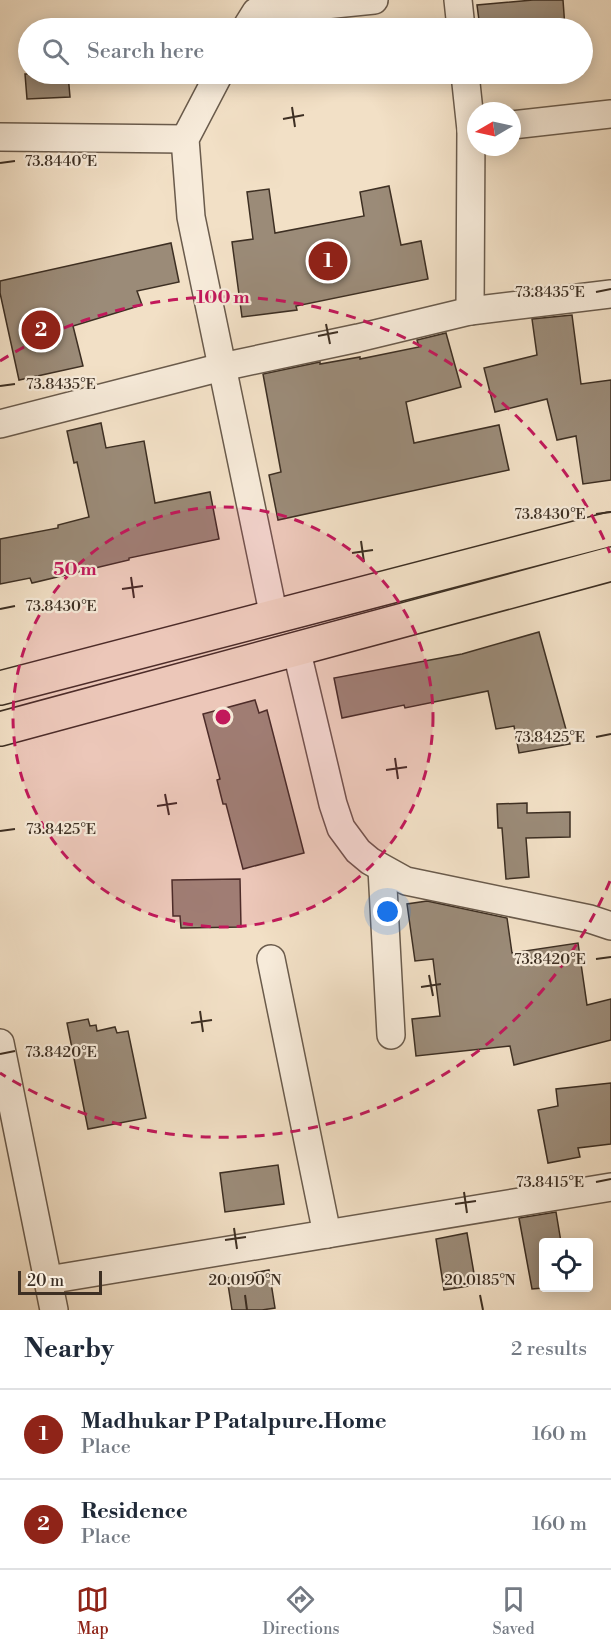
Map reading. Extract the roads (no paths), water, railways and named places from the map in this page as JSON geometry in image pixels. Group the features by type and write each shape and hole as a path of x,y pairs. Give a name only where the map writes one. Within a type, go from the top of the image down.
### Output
{"main road":[{"path":"0,688 611,529"},
{"path":"0,729 611,564"}],"street":[{"path":"252,18 256,12 374,0"},
{"path":"458,0 460,18"},
{"path":"214,84 185,139 191,217 274,617"},
{"path":"466,84 469,102"},
{"path":"521,124 611,114"},
{"path":"0,137 185,139"},
{"path":"470,311 473,156"},
{"path":"0,424 222,367 470,311 611,294"},
{"path":"296,648 333,804 341,828 358,851 406,881 590,919 611,926"},
{"path":"382,868 391,1035"},
{"path":"271,959 327,1234"},
{"path":"0,1044 46,1301 327,1234 611,1187"}],"place":[{"name":"Madhukar P Patalpure.Home","path":"328,261"},
{"name":"Residence","path":"41,330"}]}
